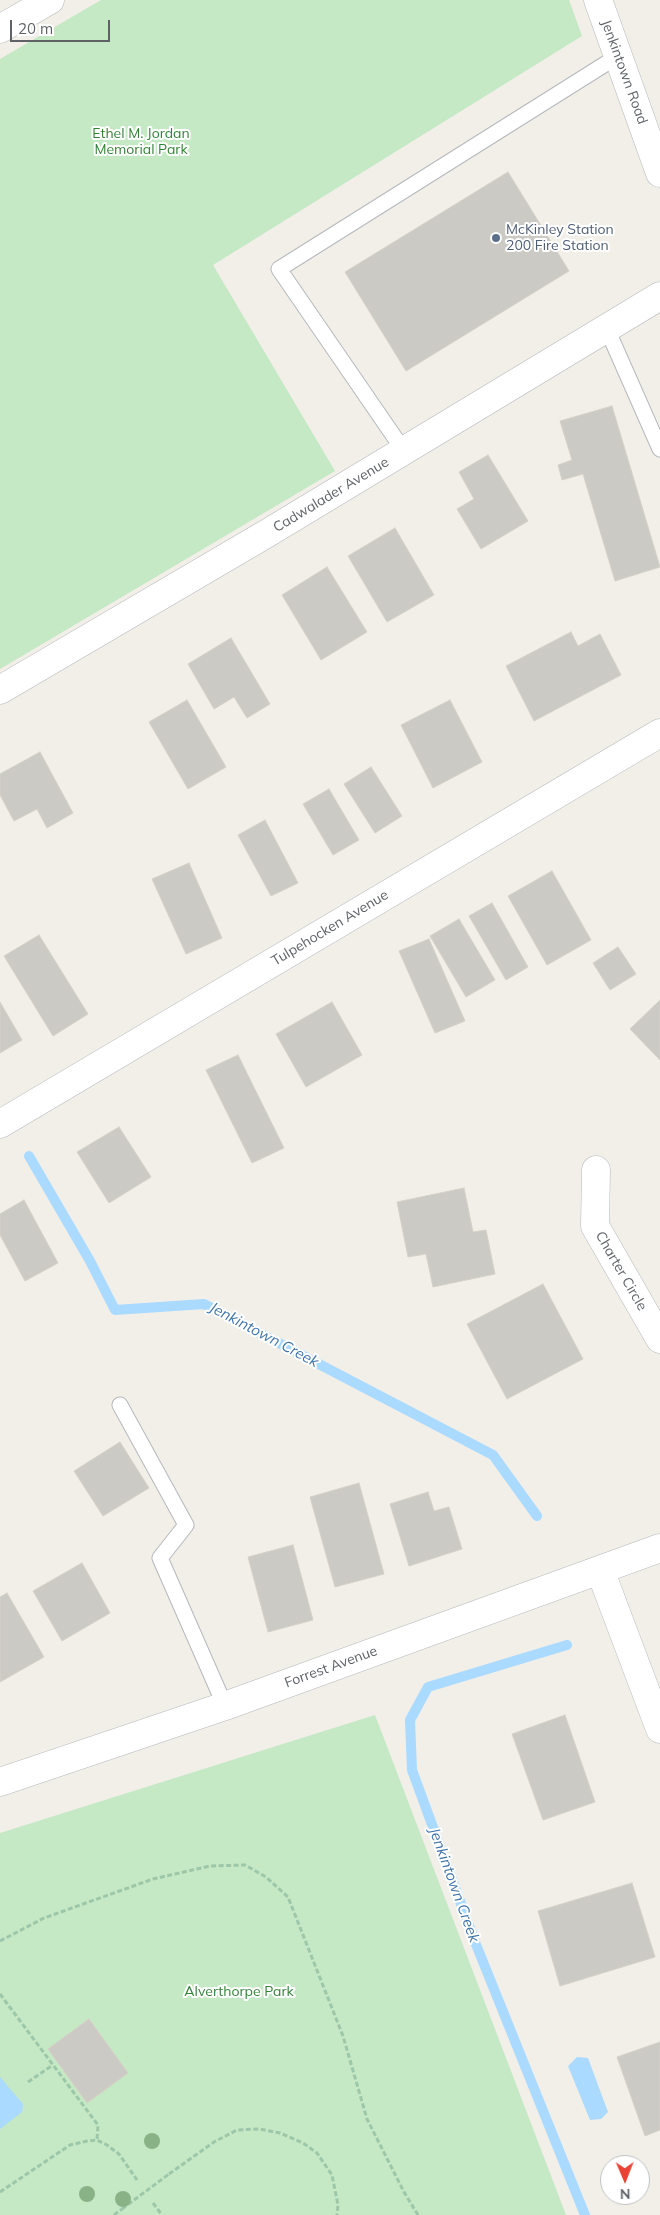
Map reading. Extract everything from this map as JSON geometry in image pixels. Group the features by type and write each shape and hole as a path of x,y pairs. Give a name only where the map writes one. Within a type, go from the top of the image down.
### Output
{"street":[{"path":"0,29 50,0"},
{"name":"Jenkintown Road","path":"598,0 659,168"},
{"name":"Cadwalader Avenue","path":"0,690 404,451 660,296"},
{"name":"Tulpehocken Avenue","path":"0,1124 660,733"},
{"name":"Charter Circle","path":"596,1170 595,1226 660,1339"},
{"name":"Forrest Avenue","path":"0,1782 225,1706 660,1548"},
{"path":"600,1570 660,1729"}],"lane":[{"path":"404,451 279,269 618,56"},
{"path":"607,329 660,449"},
{"path":"120,1405 186,1525 160,1558 225,1706"}],"path":[{"path":"0,1941 44,1918 154,1878 210,1866 245,1865 266,1876 288,1897 343,2036 366,2119 418,2215"},
{"path":"0,1994 98,2125 97,2140"},
{"path":"28,2082 53,2065"},
{"path":"114,2215 214,2142 237,2130 259,2129 280,2133 304,2143 317,2153 332,2175 338,2205 337,2215"},
{"path":"0,2192 70,2145 97,2140 119,2154 137,2180"},
{"path":"153,2203 162,2215"}],"green space":[{"name":"Ethel M. Jordan Memorial Park","path":"101,0 569,0 582,36 213,265 335,471 0,669 0,59"},
{"name":"Alverthorpe Park","path":"375,1715 566,2215 0,2215 0,1833"}],"water":[{"path":"577,2057 588,2058 608,2112 601,2119 590,2120 568,2066"},
{"path":"0,2077 23,2104 22,2112 0,2129"}],"building":[{"path":"508,172 569,271 406,371 345,272"},
{"path":"612,406 660,567 615,581 583,474 562,480 558,465 572,460 560,421"},
{"path":"488,455 528,521 481,549 457,509 474,499 459,472"},
{"path":"395,528 434,595 387,622 348,556"},
{"path":"327,567 367,632 321,660 282,595"},
{"path":"571,632 578,646 600,634 621,675 534,721 506,666"},
{"path":"231,638 270,704 247,718 234,697 214,709 188,664"},
{"path":"187,700 226,767 188,789 149,722"},
{"path":"450,700 482,762 433,788 401,725"},
{"path":"40,752 73,813 47,828 37,809 14,821 0,795 0,774"},
{"path":"371,767 402,816 375,833 344,784"},
{"path":"329,789 359,840 333,855 303,804"},
{"path":"265,820 298,883 271,896 238,835"},
{"path":"189,863 222,938 186,954 152,879"},
{"path":"552,871 591,940 547,965 508,896"},
{"path":"492,903 528,967 506,980 469,916"},
{"path":"459,919 495,980 466,997 430,936"},
{"path":"39,935 88,1014 53,1036 4,956"},
{"path":"429,939 465,1021 435,1033 399,951"},
{"path":"618,947 636,974 610,990 593,963"},
{"path":"660,1000 660,1060 630,1029"},
{"path":"0,1002 22,1040 0,1053"},
{"path":"332,1002 362,1055 306,1087 276,1034"},
{"path":"238,1055 284,1148 252,1163 206,1070"},
{"path":"119,1127 151,1177 109,1203 77,1152"},
{"path":"464,1188 473,1232 486,1230 495,1274 433,1287 426,1254 408,1257 397,1202"},
{"path":"24,1200 58,1263 25,1281 0,1235 0,1214"},
{"path":"543,1284 583,1359 507,1399 467,1324"},
{"path":"120,1442 149,1488 103,1516 74,1471"},
{"path":"359,1483 384,1574 335,1587 310,1497"},
{"path":"428,1492 434,1511 449,1507 462,1549 409,1566 390,1504"},
{"path":"293,1545 313,1620 268,1632 248,1557"},
{"path":"82,1563 110,1613 62,1641 33,1591"},
{"path":"7,1593 44,1657 0,1682 0,1597"},
{"path":"565,1715 595,1802 543,1820 512,1734"},
{"path":"632,1883 655,1957 560,1986 538,1911"},
{"path":"89,2019 128,2073 87,2103 48,2049"},
{"path":"660,2042 660,2130 645,2136 617,2057"}],"waterway":[{"name":"Jenkintown Creek","path":"29,1156 90,1261 115,1310 204,1304 493,1455 537,1516"},
{"name":"Jenkintown Creek","path":"567,1645 428,1687 410,1720 412,1770 475,1942 585,2215"}],"place":[{"name":"McKinley Station 200 Fire Station","path":"496,238"}]}
